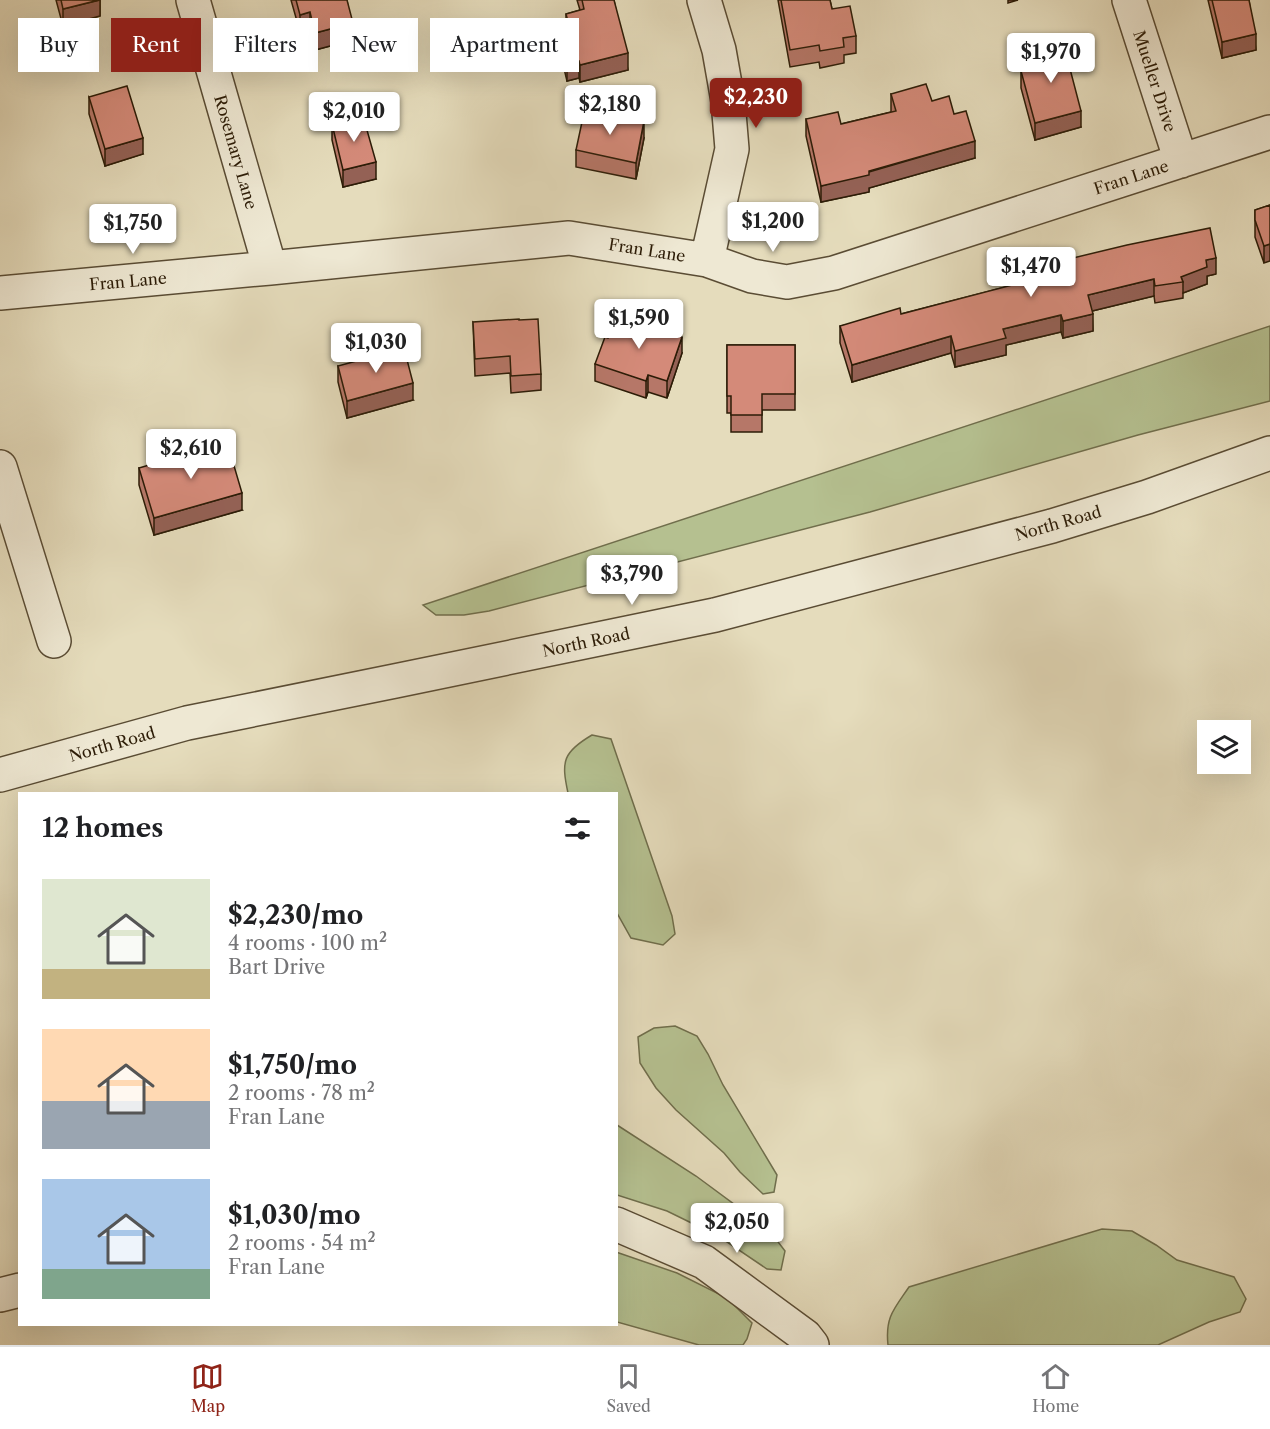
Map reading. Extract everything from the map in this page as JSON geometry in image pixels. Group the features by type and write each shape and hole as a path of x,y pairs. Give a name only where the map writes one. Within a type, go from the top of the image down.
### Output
{"street":[{"name":"Rosemary Lane","path":"193,0 270,268"},
{"path":"704,0 719,50 728,101 732,149 707,260"},
{"name":"Mueller Drive","path":"1129,0 1181,161"},
{"name":"Fran Lane","path":"0,293 569,238 707,260 752,276 787,282 834,273 1270,132"},
{"name":"North Road","path":"0,775 187,723 726,612 1052,526 1147,497 1270,453"},
{"path":"0,467 54,641"},
{"path":"618,1225 704,1262 805,1335 812,1345"},
{"path":"0,1295 18,1290"}],"green space":[{"path":"1270,326 1270,401 1138,435 870,512 489,611 464,615 436,615 423,605"},
{"path":"592,735 611,739 672,916 675,934 663,945 631,938 618,915 618,792 568,792 565,773 566,758 582,741"},
{"path":"675,1026 697,1036 708,1054 723,1085 777,1175 774,1192 763,1194 740,1172 724,1153 676,1110 656,1088 640,1063 638,1037 654,1028"},
{"path":"618,1126 696,1176 769,1230 785,1251 781,1270 767,1269 718,1236 667,1211 618,1195"},
{"path":"1102,1229 1132,1231 1177,1260 1234,1277 1246,1299 1240,1312 1209,1322 1158,1345 888,1345 889,1320 909,1287"},
{"path":"618,1253 677,1273 727,1298 752,1323 743,1345 699,1345 618,1322"}],"building":[{"path":"61,0 99,0 63,9"},
{"path":"296,0 347,0 352,18 330,18 330,29 318,32 318,18 311,18 310,12 300,15"},
{"path":"582,0 614,0 628,53 580,65 579,18 567,18 566,14 584,9"},
{"path":"781,0 830,0 832,9 850,6 856,36 843,38 844,47 820,51 819,45 790,50"},
{"path":"1212,0 1249,0 1256,34 1222,42"},
{"path":"1063,42 1081,111 1035,123 1021,71 1035,67 1031,51"},
{"path":"926,84 932,101 949,96 954,114 966,111 975,141 869,171 869,175 821,186 806,119 838,112 841,124 896,111 891,94"},
{"path":"127,86 143,138 105,149 89,97"},
{"path":"585,108 644,121 636,163 576,150"},
{"path":"363,116 376,162 343,170 332,124"},
{"path":"1270,205 1270,244 1264,246 1255,220 1255,210"},
{"path":"1210,228 1216,258 1206,260 1207,267 1181,277 1183,282 1155,286 1154,279 1088,295 1093,314 1063,321 1061,315 1003,329 1006,338 955,351 951,336 852,365 840,326 900,308 901,314 1051,275 1048,264"},
{"path":"616,314 682,337 667,381 648,375 646,381 595,364 605,337 608,338"},
{"path":"538,319 541,374 511,376 510,356 475,359 473,322"},
{"path":"727,345 795,345 795,394 762,394 762,415 731,415 731,396 727,396"},
{"path":"404,348 413,383 347,401 338,366"},
{"path":"227,442 242,493 154,518 139,468"}]}
